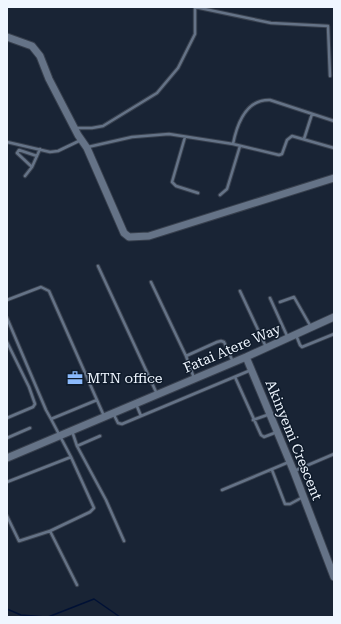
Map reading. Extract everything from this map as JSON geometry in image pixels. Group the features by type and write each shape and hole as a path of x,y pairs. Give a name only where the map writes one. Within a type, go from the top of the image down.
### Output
{"street":[{"path":"7,37 32,46 40,56 49,79 74,128 87,148 124,233 133,238 149,236 334,178"},
{"name":"Fatai Atere Way","path":"7,458 246,357 334,317"},
{"name":"Akinyemi Crescent","path":"246,357 290,462 334,577"}],"lane":[{"path":"74,128 92,128 103,126 157,93 178,68 195,34 195,7 271,23 328,26 330,76"},
{"path":"233,144 244,113 258,101 270,100 334,121"},
{"path":"304,139 312,114"},
{"path":"87,148 153,134 169,134 233,144 281,155 289,138 292,136 334,148"},
{"path":"185,137 172,182 176,186 198,193"},
{"path":"7,142 50,152 82,140"},
{"path":"220,196 227,189 240,146"},
{"path":"25,176 32,167 40,149"},
{"path":"32,167 16,153 20,150 37,156"},
{"path":"98,266 157,394"},
{"path":"151,282 186,356 194,378"},
{"path":"7,300 41,287 49,291 104,417"},
{"path":"240,291 266,348"},
{"path":"280,302 294,297 311,327"},
{"path":"270,298 288,338"},
{"path":"7,318 46,410 61,436 94,508 90,512 50,531 19,541 7,516"},
{"path":"296,334 302,347 334,334"},
{"path":"186,356 221,341 224,342 233,362"},
{"path":"7,342 30,387 35,404 33,407 7,418"},
{"path":"113,413 120,424 236,377 251,369"},
{"path":"236,377 253,420 262,437 277,432"},
{"path":"51,419 97,400"},
{"path":"136,403 141,416"},
{"path":"253,420 270,414"},
{"path":"7,438 30,428"},
{"path":"72,431 77,446 106,500 124,541"},
{"path":"77,446 100,436"},
{"path":"294,472 334,454"},
{"path":"7,482 71,457"},
{"path":"222,490 290,462"},
{"path":"272,470 285,504 290,504 303,497"},
{"path":"50,531 77,585"}],"waterway":[{"path":"48,617 94,599 120,617"},
{"path":"7,609 21,615 46,617"}],"place":[{"name":"MTN office","path":"75,378"}]}
